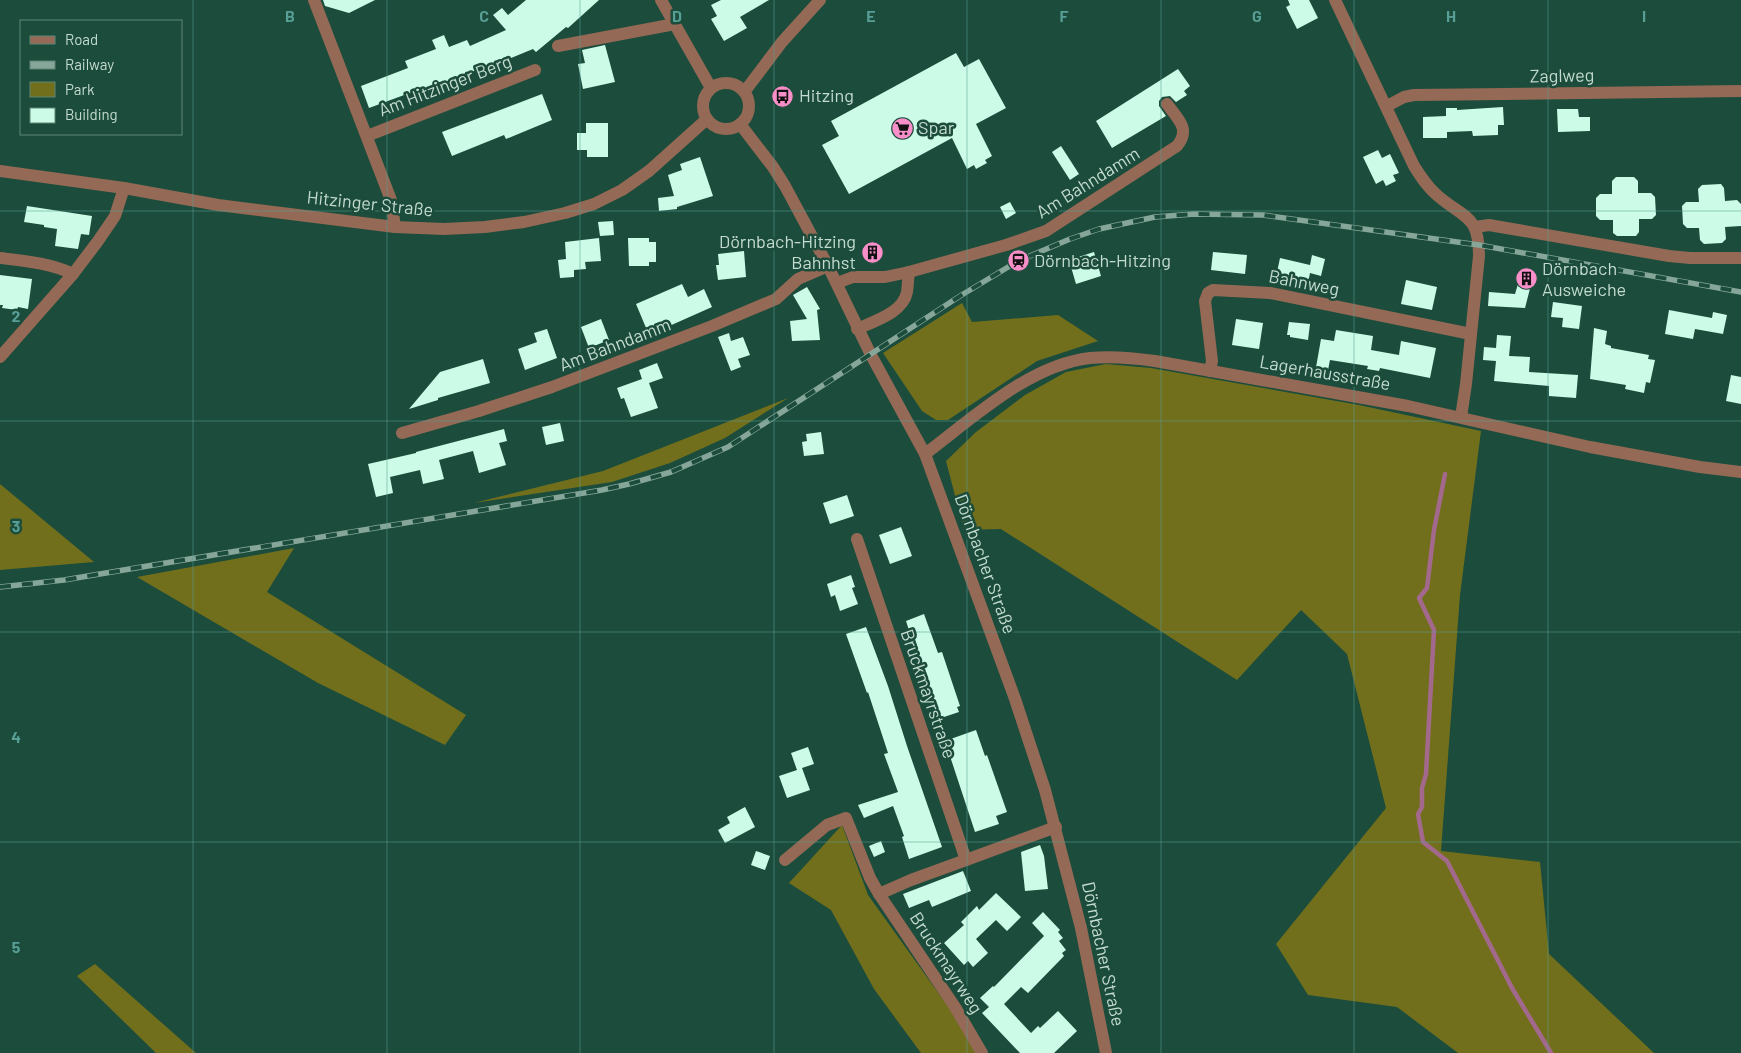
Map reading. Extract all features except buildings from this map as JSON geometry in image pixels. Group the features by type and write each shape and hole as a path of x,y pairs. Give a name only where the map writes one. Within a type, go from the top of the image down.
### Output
{"street":[{"name":"Am Hitzinger Berg","path":"314,0 391,200 395,227"},
{"path":"661,0 711,88"},
{"path":"745,91 782,42 820,0"},
{"path":"1335,0 1414,166 1424,182 1437,195 1469,217 1479,239 1479,256 1461,417"},
{"path":"558,46 675,24"},
{"name":"Am Hitzinger Berg","path":"367,136 536,70"},
{"path":"725,83 739,86 745,91 749,101 749,111 740,124 725,129 715,126 707,119 704,113 704,99 711,88 725,83"},
{"name":"Zaglweg","path":"1387,106 1404,97 1414,95 1741,91"},
{"name":"Am Bahndamm","path":"837,283 853,277 885,277 909,272 1025,239 1055,226 1177,146 1184,138 1184,130 1167,104"},
{"name":"Hitzinger Straße","path":"0,171 124,188 218,204 395,227 444,229 524,222 565,214 594,204 622,190 649,171 707,119"},
{"name":"Dörnbacher Straße","path":"740,124 774,167 786,186 837,283 857,328 925,454 1015,699 1056,827 1081,928 1106,1053"},
{"path":"0,357 73,274 115,216 124,188"},
{"path":"1475,227 1489,225 1669,256 1741,258"},
{"path":"0,258 43,264 73,274"},
{"name":"Am Bahndamm","path":"402,433 479,411 552,387 712,326 776,299 798,279 828,266"},
{"path":"857,328 885,316 902,303 907,294 909,272"},
{"name":"Bahnweg","path":"1210,371 1212,361 1205,301 1208,293 1213,290 1270,293 1471,334"},
{"name":"Lagerhausstraße","path":"925,454 1029,379 1062,365 1090,358 1128,358 1338,393 1461,417 1590,447 1700,467 1741,472"},
{"name":"Bruckmayrstraße","path":"857,539 966,860"},
{"path":"784,860 827,825 846,818 870,878 879,894 911,880 1056,827"},
{"name":"Bruckmayrweg","path":"879,894 955,1008 982,1053"}],"green space":[{"path":"962,303 972,322 1058,315 1098,341 1037,361 948,420 936,420 922,411 883,353"},
{"path":"1106,364 1151,368 1359,405 1481,431 1460,595 1441,851 1540,862 1549,954 1654,1053 1458,1053 1397,1007 1308,995 1276,944 1386,808 1347,654 1301,610 1237,680 1001,529 964,530 946,461 976,432 1025,395 1066,372"},
{"path":"788,398 725,438 670,463 612,482 474,503 603,471"},
{"path":"0,484 94,562 0,570"},
{"path":"294,548 267,592 466,715 445,745 318,683 137,577"},
{"path":"842,825 868,895 962,1026 976,1053 921,1053 874,989 831,910 789,883"},
{"path":"95,964 196,1053 156,1053 77,976"}],"waterway":[{"path":"1445,474 1434,530 1427,588 1419,598 1434,630 1426,774 1422,788 1422,807 1418,814 1423,842 1447,861 1512,988 1551,1053"}],"railway":[{"path":"0,587 64,580 602,490 671,472 728,447 960,296 1018,261 1099,229 1155,217 1194,214 1263,215 1479,245 1741,292"}],"place":[{"name":"Hitzing","path":"783,96"},
{"name":"Spar","path":"902,128"},
{"name":"Dörnbach-Hitzing Bahnhst","path":"872,252"},
{"name":"Dörnbach-Hitzing","path":"1018,261"},
{"name":"Dörnbach Ausweiche","path":"1526,279"}]}
